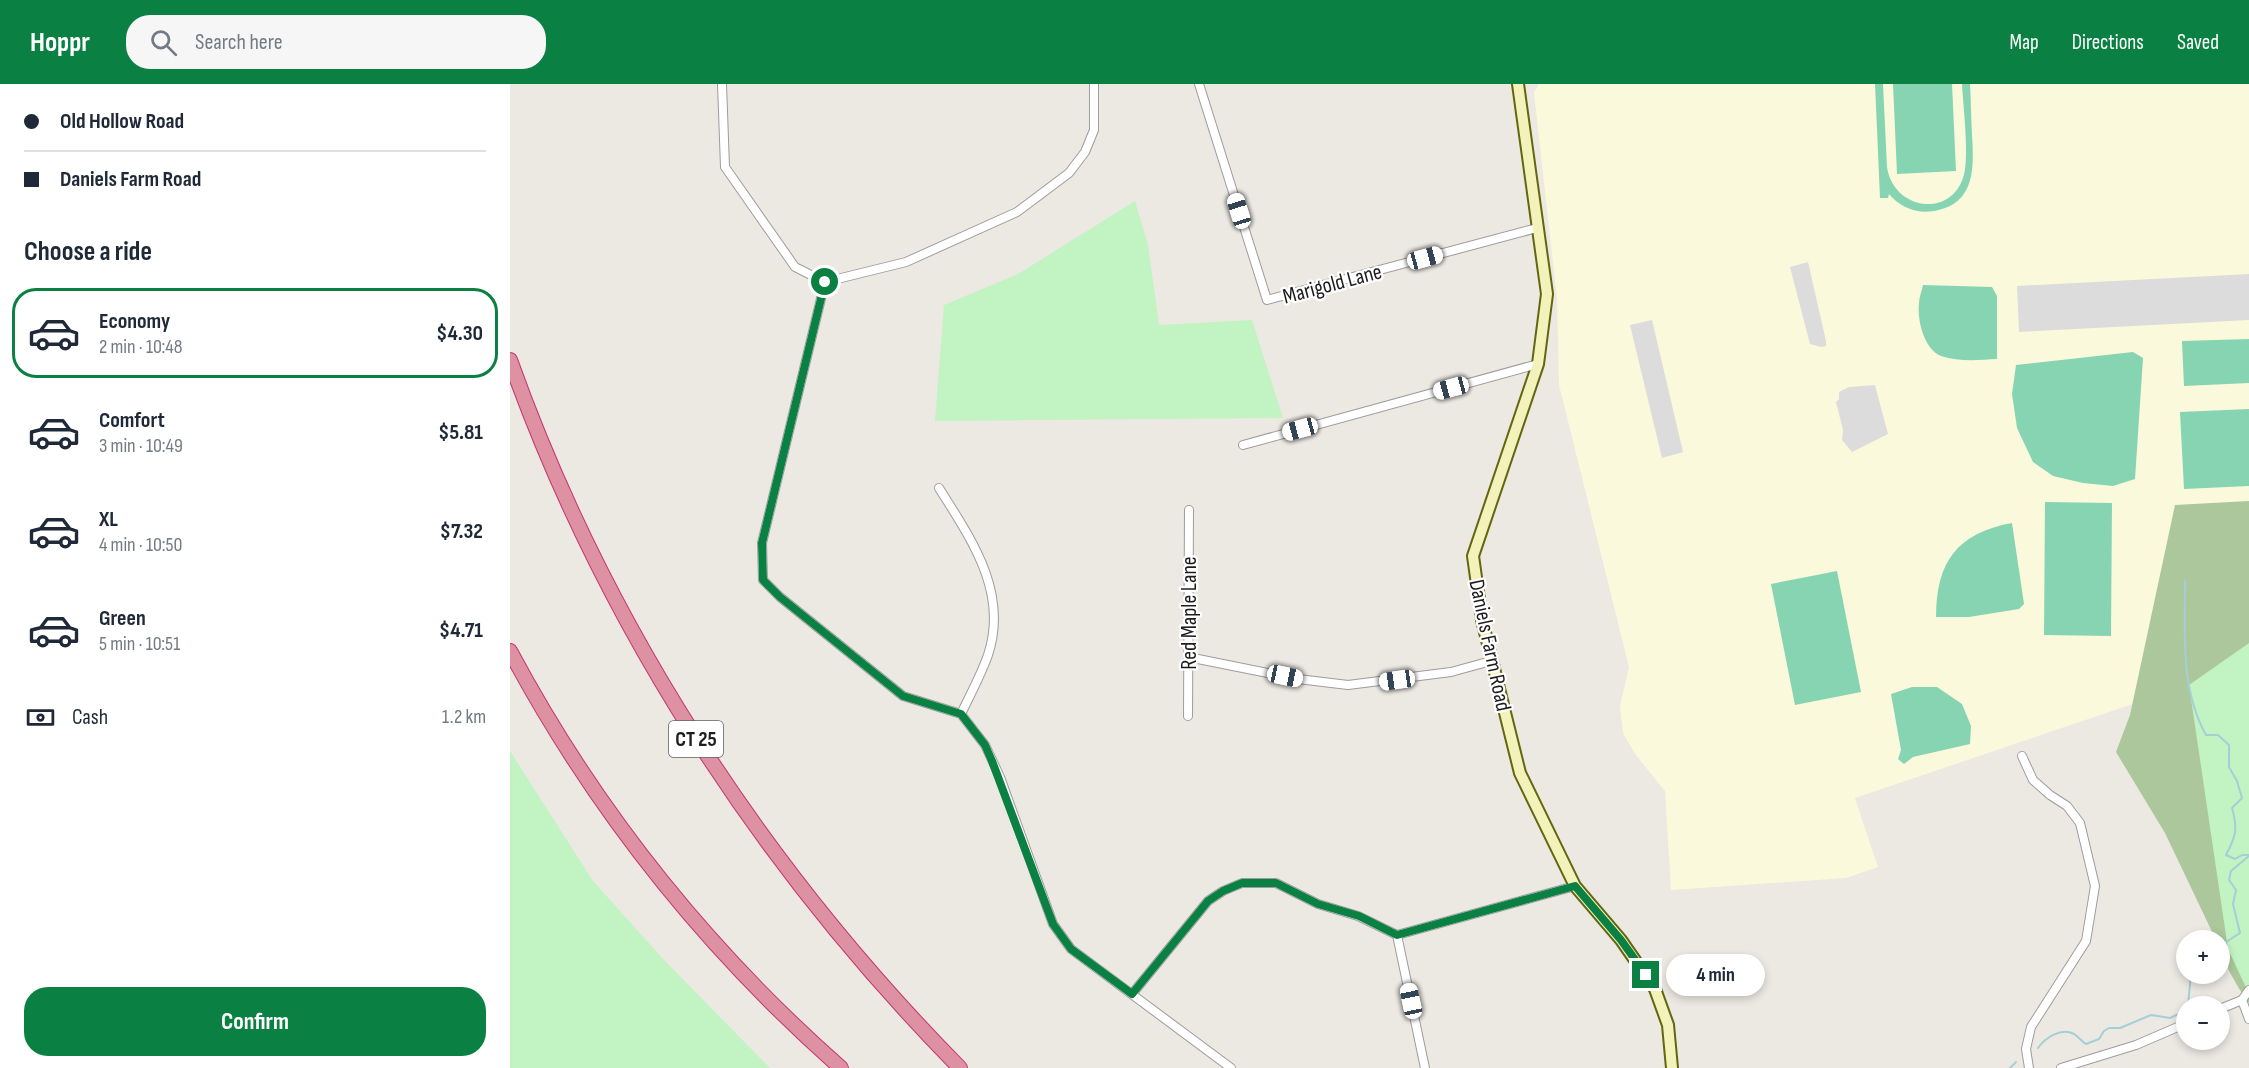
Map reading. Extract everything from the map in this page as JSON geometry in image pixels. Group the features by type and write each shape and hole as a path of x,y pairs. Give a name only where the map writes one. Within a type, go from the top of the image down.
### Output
{"highway":[{"name":"CT 25","path":"510,360 556,474 599,566 651,665 699,743 759,832 808,898 880,983 960,1068"},
{"path":"510,651 586,780 656,876 741,972 841,1068"}],"main road":[{"name":"Daniels Farm Road","path":"1518,84 1547,294 1538,364 1473,556 1482,620 1520,773 1575,886 1621,940 1655,989 1668,1025 1672,1068"}],"street":[{"path":"722,84 726,167 795,267 825,282 906,262 1017,212 1069,173 1085,152 1094,130 1094,84"},
{"name":"Marigold Lane","path":"1199,84 1267,300 1537,228"},
{"path":"825,282 762,543 763,580 780,597 903,696 961,714 985,745 1053,924 1071,949 1232,1068"},
{"path":"1243,445 1538,364"},
{"path":"939,488 982,559 994,600 994,627 988,654 961,714"},
{"name":"Red Maple Lane","path":"1188,716 1189,510"},
{"path":"1188,657 1298,679 1348,685 1451,672 1491,661"},
{"path":"2022,756 2033,780 2067,806 2080,823 2095,886 2086,941 2031,1027 2026,1050 2029,1068"},
{"path":"1132,994 1208,901 1223,891 1242,883 1276,883 1318,904 1359,916 1397,935 1575,886"},
{"path":"1397,935 1425,1068"},
{"path":"2230,1005 2242,1000 2249,990"},
{"path":"2242,1000 2249,1019"},
{"path":"2061,1068 2136,1045 2176,1028"}],"shaded area":[{"path":"1539,84 2249,84 2249,643 2189,685 1855,798 1878,867 1846,878 1671,890 1665,791 1635,754 1623,733 1620,706 1629,667 1559,385 1557,299 1534,93"},
{"path":"1808,262 1826,341 1826,346 1821,347 1810,344 1790,267"},
{"path":"2249,274 2249,320 2019,332 2017,286"},
{"path":"1652,320 1683,452 1662,458 1630,325"},
{"path":"1875,385 1888,434 1852,452 1842,440 1843,430 1836,402 1839,399 1839,392 1849,387"}],"green space":[{"path":"1875,84 1883,84 1887,167 1891,181 1899,192 1910,200 1922,204 1934,204 1946,199 1956,191 1963,178 1966,146 1962,84 1970,84 1972,171 1965,192 1958,201 1948,207 1927,212 1909,209 1889,194 1888,198 1880,198"},
{"path":"1893,84 1952,84 1956,171 1897,174"},
{"path":"1135,201 1148,245 1159,325 1252,320 1283,418 935,421 944,305 1018,274"},
{"path":"1923,285 1992,287 1997,296 1997,359 1955,359 1941,356 1930,347 1923,333 1919,310"},
{"path":"2249,339 2249,383 2184,386 2182,341"},
{"path":"2133,352 2143,358 2135,479 2113,486 2083,483 2053,476 2033,462 2017,428 2012,394 2016,365"},
{"path":"2249,409 2249,486 2184,489 2180,412"},
{"path":"2249,501 2249,1003 2230,973 2230,930 2211,930 2165,833 2116,752 2130,715 2175,505"},
{"path":"2045,502 2112,503 2111,636 2044,635"},
{"path":"2012,523 2024,604 2019,609 1969,617 1936,617 1940,581 1953,553 1977,534"},
{"path":"1837,571 1861,692 1795,705 1771,584"},
{"path":"2249,643 2249,994 2230,953 2230,930 2225,930 2189,685"},
{"path":"1912,687 1937,687 1962,704 1971,726 1970,744 1913,757 1904,764 1898,759 1901,750 1891,694"},
{"path":"510,751 593,881 664,960 770,1068 510,1068"}],"waterway":[{"path":"2185,581 2186,660 2192,699 2206,735 2218,735 2229,745 2229,767 2237,781 2242,798 2232,808 2235,832 2226,855 2235,859 2242,855 2249,855"},
{"path":"2230,940 2240,933 2233,904 2236,890 2229,880 2231,871 2249,856"},
{"path":"2038,1048 2049,1037 2059,1033 2074,1034 2086,1044 2099,1039 2109,1028 2120,1028 2151,1015 2170,1018 2181,1013 2188,1005 2190,984"},
{"path":"2010,1068 2016,1062"}],"route":[{"path":"825,282 762,543 763,580 780,597 903,696 961,714 985,745 1053,924 1071,949 1132,994 1208,901 1223,891 1242,883 1276,883 1318,904 1359,916 1397,935 1575,886 1621,940 1646,975"}]}
